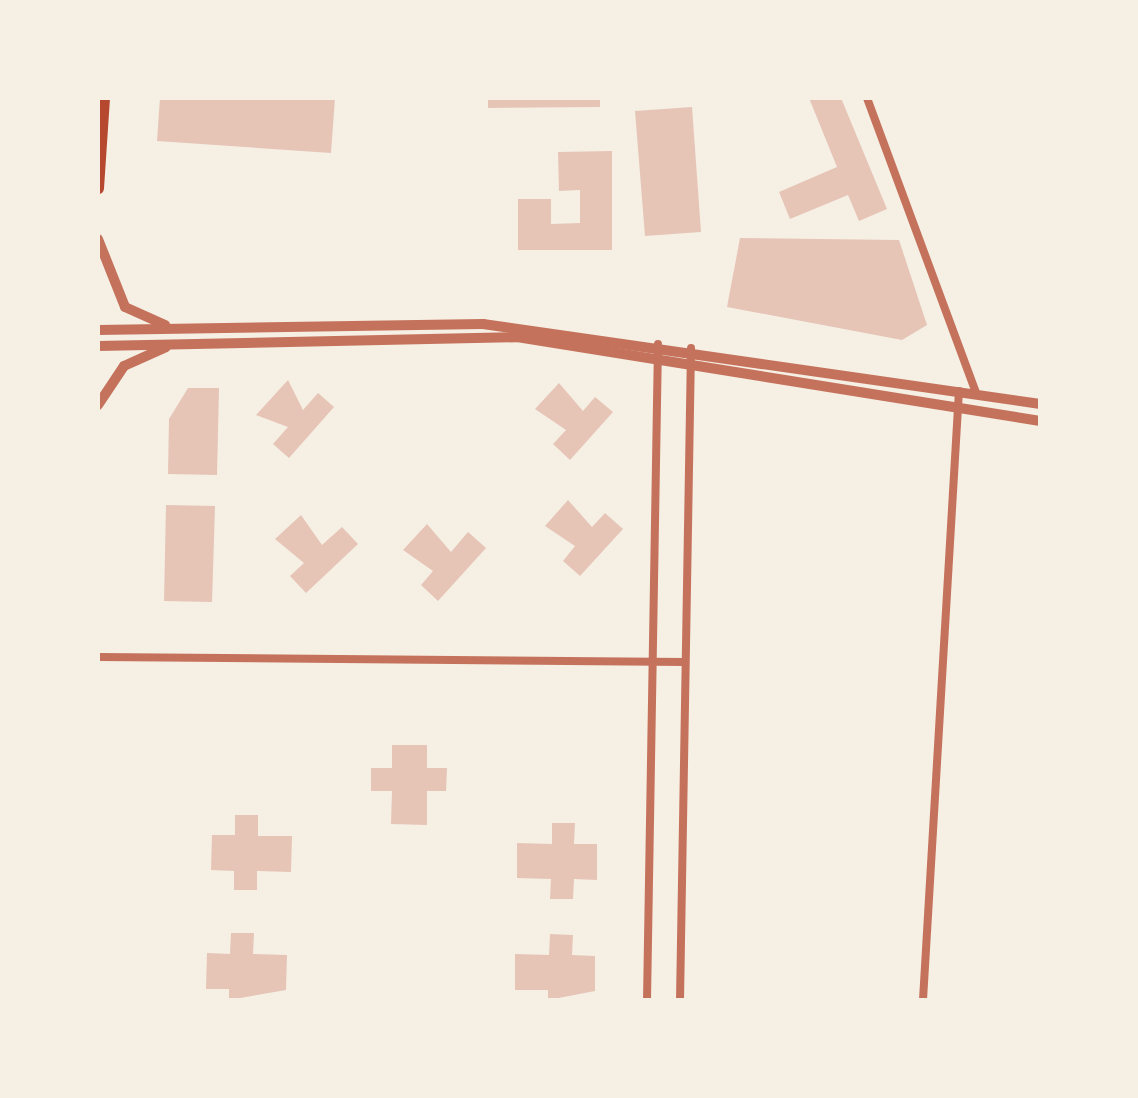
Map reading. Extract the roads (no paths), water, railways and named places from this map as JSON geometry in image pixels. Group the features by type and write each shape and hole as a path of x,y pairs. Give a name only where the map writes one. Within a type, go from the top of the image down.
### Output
{"main road":[{"path":"98,188 104,98"}],"street":[{"path":"866,98 976,392"},
{"path":"98,239 125,307 181,328"},
{"path":"98,330 483,324 690,348 960,388 1040,404"},
{"path":"98,346 484,336 658,356 1040,421"},
{"path":"98,405 124,366 177,344"},
{"path":"646,1000 658,344"},
{"path":"680,1000 690,348"},
{"path":"923,1000 960,388"},
{"path":"98,658 685,662"}]}
